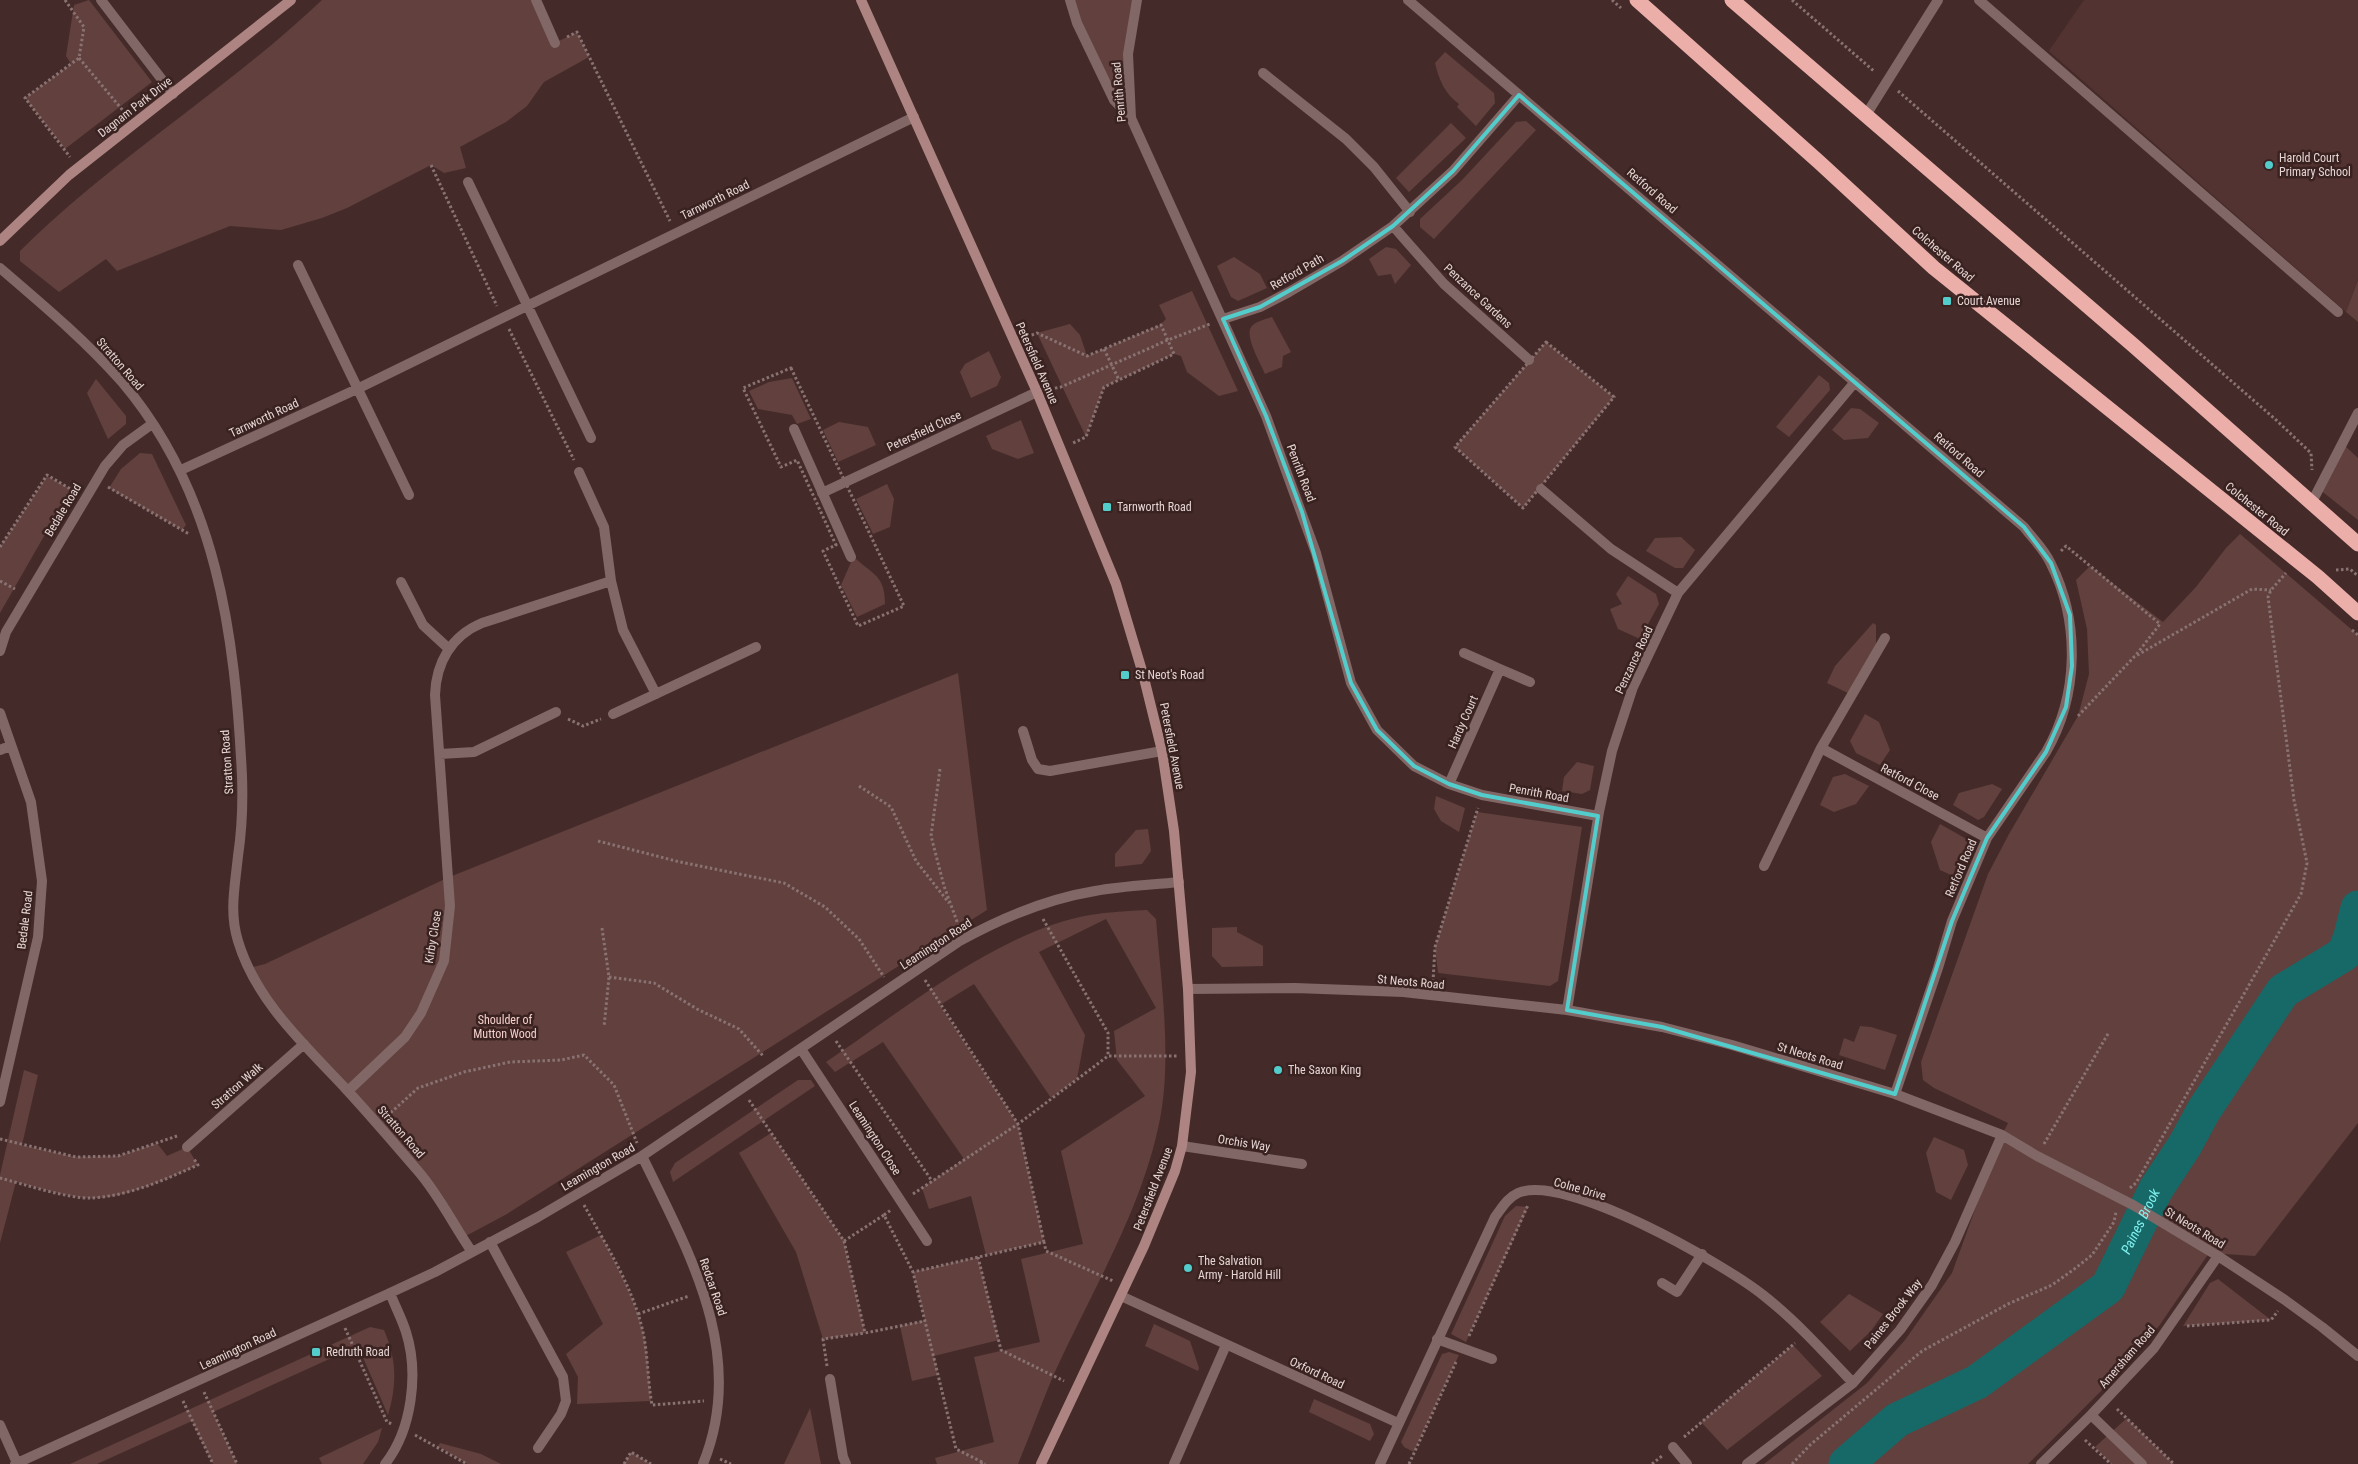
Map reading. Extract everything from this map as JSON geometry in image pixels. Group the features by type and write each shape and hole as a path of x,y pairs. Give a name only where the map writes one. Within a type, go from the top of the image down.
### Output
{"highway":[{"name":"Colchester Road","path":"1636,0 1819,162 1934,268 2318,577 2358,612"},
{"path":"1732,0 1866,114 2358,544"}],"street":[{"path":"101,0 173,94"},
{"name":"Dagnam Park Drive","path":"0,240 78,168 292,0"},
{"path":"536,0 555,43"},
{"name":"Petersfield Avenue","path":"861,0 1037,392 1116,584 1143,674 1162,751 1179,882 1188,989 1190,1056 1190,1096 1182,1146 1164,1196 1123,1291 1041,1464"},
{"path":"1070,0 1077,23 1114,100 1131,118"},
{"name":"Penrith Road","path":"1137,0 1128,54 1131,118 1266,416 1302,512 1329,596 1351,683 1377,730 1414,766 1448,784 1482,795 1598,816"},
{"name":"Retford Road","path":"1408,0 2024,527 2051,562 2070,615 2072,666 2066,707 2054,738 2046,752 1987,838 1952,922 1895,1094"},
{"path":"1866,114 1938,0"},
{"path":"1979,0 2338,312"},
{"path":"1263,73 1346,139 1374,167 1410,212"},
{"name":"Retford Path","path":"1222,319 1260,307 1288,292 1342,261 1393,226 1453,171 1519,95"},
{"name":"Tarnworth Road","path":"182,470 357,389 526,305 914,118"},
{"path":"468,182 591,438"},
{"name":"Penzance Gardens","path":"1393,226 1444,284 1529,360"},
{"path":"298,265 409,495"},
{"name":"Stratton Road","path":"0,268 92,350 123,384 182,470 202,519 219,580 229,633 242,774 243,814 232,916 242,951 262,994 304,1044 421,1173 472,1252"},
{"name":"Penzance Road","path":"1567,1010 1598,816 1612,751 1633,687 1678,593 1854,382"},
{"name":"Petersfield Close","path":"822,493 1037,392"},
{"path":"2312,502 2358,413"},
{"name":"Bedale Road","path":"0,651 6,632 105,466 124,445 152,424"},
{"path":"794,429 851,557"},
{"path":"579,472 604,527 611,581 623,630 656,694"},
{"path":"1541,489 1611,549 1678,593"},
{"name":"Kirby Close","path":"348,1091 405,1036 422,1013 444,961 450,906 435,679 448,648 470,628 482,623 611,581"},
{"path":"401,582 424,625 448,648"},
{"path":"1764,866 1821,748 1885,638"},
{"path":"613,714 756,647"},
{"path":"1464,652 1530,682"},
{"name":"Hardy Court","path":"1448,784 1500,669"},
{"path":"440,754 474,752 556,712"},
{"name":"Bedale Road","path":"0,713 5,748 31,802 42,881 42,909 38,937 0,1102"},
{"path":"1023,732 1032,760 1038,769 1050,771 1162,751"},
{"name":"Retford Close","path":"1821,748 1987,838"},
{"name":"Leamington Road","path":"16,1464 390,1293 472,1252 578,1194 642,1156 958,942 990,924 1036,906 1094,891 1179,882"},
{"name":"St Neots Road","path":"1188,989 1295,988 1403,992 1567,1010 1680,1032 1895,1094 1958,1116 2002,1135 2036,1156 2133,1205 2218,1256 2322,1327 2358,1356"},
{"name":"Stratton Walk","path":"187,1147 304,1044"},
{"name":"Leamington Close","path":"801,1049 927,1241"},
{"name":"Paines Brook Way","path":"1747,1464 1853,1382 1900,1330 1932,1285 1955,1242 2002,1135"},
{"name":"Orchis Way","path":"1182,1146 1302,1164"},
{"name":"Redcar Road","path":"642,1156 683,1240 710,1310 717,1348 719,1383 711,1436 703,1464"},
{"name":"Colne Drive","path":"1380,1464 1495,1217 1508,1199 1518,1193 1534,1191 1552,1192 1574,1198 1641,1222 1702,1254 1762,1294 1807,1333 1853,1382"},
{"path":"490,1242 563,1377 566,1401 538,1448"},
{"path":"1662,1283 1678,1292 1702,1254"},
{"name":"Amersham Road","path":"2041,1464 2107,1399 2154,1348 2218,1256"},
{"name":"Oxford Road","path":"1123,1291 1226,1345 1398,1423"},
{"path":"385,1464 402,1435 413,1368 406,1332 390,1293"},
{"path":"1438,1339 1492,1359"},
{"path":"1174,1464 1226,1345"},
{"path":"830,1379 846,1464"},
{"path":"2091,1415 2142,1464"},
{"path":"0,1425 16,1464"},
{"path":"1673,1447 1687,1464"}],"path":[{"path":"65,0 84,26 79,58 25,98 78,168"},
{"path":"1792,0 1875,72"},
{"path":"555,43 577,32 675,233"},
{"path":"79,58 134,124"},
{"path":"1895,89 2275,419 2311,453 2312,478 2320,486"},
{"path":"431,165 579,472"},
{"path":"1037,392 1061,387 1168,340 1222,319"},
{"path":"1014,342 1037,333 1087,356 1161,325 1168,340 1174,354 1104,387 1086,437 1060,448"},
{"path":"1546,342 1614,398 1541,489 1523,508 1455,447 1546,342"},
{"path":"1104,349 1119,380"},
{"path":"0,547 47,476 85,497"},
{"path":"96,480 209,546"},
{"path":"2051,562 2066,546 2160,624 2134,657 2076,718"},
{"path":"2330,570 2350,569 2358,576"},
{"path":"2125,1191 2136,1182 2301,894 2308,862 2294,800 2268,598 2271,590 2287,573"},
{"path":"2134,657 2252,589 2271,590"},
{"path":"556,712 583,726 613,714"},
{"path":"940,770 931,836 951,906 960,930"},
{"path":"859,786 891,808 916,861 951,906"},
{"path":"1432,996 1435,947 1482,795"},
{"path":"598,842 680,862 784,883 826,907 860,939 890,988"},
{"path":"1036,906 1108,1033 1108,1056"},
{"path":"602,928 609,977 604,1028"},
{"path":"918,969 1018,1124 1046,1251 1123,1291"},
{"path":"609,977 654,982 696,1009 739,1029 774,1068"},
{"path":"829,1030 932,1181"},
{"path":"2036,1156 2109,1032"},
{"path":"378,1124 418,1088 464,1072 510,1062 561,1060 584,1055 614,1086 642,1156"},
{"path":"902,1201 1018,1124 1108,1056 1190,1056"},
{"path":"742,1090 844,1241 864,1333"},
{"path":"0,1139 76,1157 118,1156 180,1135 198,1165 164,1180 125,1193 89,1198 0,1178"},
{"path":"1409,1464 1534,1191"},
{"path":"578,1194 622,1274 638,1314 644,1336 652,1406 717,1400"},
{"path":"1792,1464 1810,1445 1922,1351 2008,1304 2052,1285 2092,1255 2114,1222 2118,1205"},
{"path":"844,1241 884,1215 913,1272 956,1449 983,1463"},
{"path":"913,1272 1044,1242"},
{"path":"978,1257 1001,1350 1078,1388"},
{"path":"638,1314 703,1291"},
{"path":"340,1316 387,1422 438,1446 467,1464"},
{"path":"2169,1327 2271,1320 2273,1318"},
{"path":"830,1379 823,1339 864,1333 925,1320"},
{"path":"1652,1464 1807,1333"},
{"path":"198,1381 237,1464"},
{"path":"178,1390 212,1464"},
{"path":"2107,1399 2174,1464"},
{"path":"2074,1432 2112,1464"},
{"path":"624,1464 631,1452 651,1464"}],"highlighted area":[{"path":"1519,95 2024,527 2051,563 2070,615 2072,666 2066,707 2046,752 1987,838 1952,921 1895,1094 1662,1027 1567,1010 1598,816 1482,795 1449,784 1414,766 1377,730 1351,683 1302,512 1266,416 1223,319 1260,307 1342,261 1393,226 1453,171"}],"shaded area":[{"name":"Harold Court Primary School","path":"2084,0 2358,0 2358,279 2346,312 2049,51"}],"green space":[{"path":"89,0 152,82 65,149 25,98 71,64 66,56 74,5"},
{"path":"322,0 536,0 555,43 577,32 589,57 544,82 527,106 506,122 460,147 466,168 444,173 431,165 347,208 322,218 281,230 230,226 117,271 106,259 59,292 20,261 20,251 56,217 131,155 286,33"},
{"path":"1070,0 1137,0 1134,9 1131,118 1114,100"},
{"path":"1445,52 1494,93 1495,103 1476,126 1457,107 1459,104 1446,91 1438,75 1435,63"},
{"path":"1526,121 1536,130 1434,239 1420,227 1420,219 1462,180 1516,122"},
{"path":"1451,123 1466,138 1409,192 1396,178"},
{"path":"1386,247 1396,249 1411,265 1395,284 1391,274 1378,276 1369,259"},
{"path":"1234,257 1260,274 1267,288 1238,301 1231,297 1217,266"},
{"path":"2358,280 2358,322 2346,312"},
{"path":"1192,291 1238,391 1219,396 1187,372 1181,356 1174,354 1104,387 1086,437 1037,333 1070,324 1080,335 1087,356 1160,325 1166,319 1159,305"},
{"path":"1272,317 1291,352 1283,356 1282,367 1265,374 1251,341 1250,329 1257,322"},
{"path":"1546,342 1614,397 1523,508 1455,447"},
{"path":"989,351 1001,377 997,386 971,398 960,372 965,364"},
{"path":"1819,375 1829,383 1830,390 1789,437 1776,427"},
{"path":"792,378 811,419 797,424 792,415 758,409 749,391 769,382"},
{"path":"96,379 126,416 126,424 108,439 87,393"},
{"path":"1851,408 1860,409 1879,423 1868,438 1844,440 1832,430"},
{"path":"1021,420 1034,453 1018,459 992,449 986,436"},
{"path":"839,422 868,427 876,445 838,462 823,430"},
{"path":"2343,444 2358,458 2358,520 2319,489"},
{"path":"140,453 152,454 186,525 182,530 109,488 121,469"},
{"path":"47,476 71,489 0,613 0,547"},
{"path":"887,484 894,499 890,527 873,534 856,499"},
{"path":"2240,534 2358,635 2358,1123 2255,1256 2209,1253 2159,1326 2107,1385 2028,1464 1764,1464 1867,1383 1905,1340 1952,1273 2008,1123 1934,1088 1923,1080 1921,1062 1988,874 2009,834 2078,716 2089,674 2087,629 2076,580 2090,566 2163,622 2196,587 2226,548"},
{"path":"1681,537 1695,550 1683,568 1675,568 1646,551 1655,538"},
{"path":"856,559 881,582 885,604 857,617 841,585 852,560"},
{"path":"1628,576 1656,594 1659,604 1640,639 1618,629 1610,609 1622,604 1616,594"},
{"path":"1873,623 1876,625 1876,654 1852,695 1827,683 1835,666"},
{"name":"Shoulder of Mutton Wood","path":"958,673 987,910 507,1214 462,1238 418,1171 304,1044 249,968 265,964 447,878"},
{"path":"1865,714 1879,722 1890,750 1880,765 1856,753 1850,741"},
{"path":"1577,762 1594,766 1590,790 1582,794 1562,791 1564,777"},
{"path":"1845,774 1869,786 1856,804 1834,812 1820,805 1833,777"},
{"path":"1992,784 2002,789 1984,817 1978,820 1953,805 1959,793"},
{"path":"1436,796 1465,808 1459,832 1441,821 1434,809"},
{"path":"1477,812 1582,827 1558,981 1550,986 1438,973 1435,947"},
{"path":"1940,824 1970,841 1953,876 1940,870 1931,842"},
{"path":"1148,829 1151,851 1142,864 1115,867 1115,854 1136,830"},
{"path":"1147,910 1156,919 1163,993 1165,1070 1160,1119 1152,1153 1141,1186 1114,1250 1053,1376 1018,1464 937,1464 935,1458 994,1442 974,1357 1040,1342 1021,1259 1083,1244 1061,1151 1145,1096 1117,1060 1114,1031 1156,1008 1106,919 1039,952 1085,1035 1077,1079 1051,1098 974,984 940,1005 1018,1124 1044,1242 986,1255 971,1196 929,1209 922,1188 964,1159 883,1042 835,1072 826,1062 953,975 1021,937 1056,924 1090,915"},
{"path":"1237,927 1237,932 1263,946 1263,966 1222,967 1212,956 1212,928"},
{"path":"1860,1026 1871,1027 1897,1035 1885,1070 1839,1055 1844,1038 1854,1042"},
{"path":"24,1070 38,1075 22,1145 76,1157 118,1156 157,1143 167,1156 187,1147 198,1165 144,1187 100,1198 52,1192 16,1182 0,1243 0,1175"},
{"path":"798,1080 811,1080 815,1086 673,1182 670,1172 675,1163"},
{"path":"771,1133 844,1241 865,1333 823,1339 796,1252 739,1153"},
{"path":"1934,1137 1964,1150 1968,1165 1951,1200 1936,1192 1926,1153"},
{"path":"1516,1206 1528,1207 1466,1342 1451,1334 1505,1216"},
{"path":"601,1235 626,1284 644,1335 651,1401 577,1404 578,1377 566,1354 603,1324 566,1252"},
{"path":"978,1257 999,1340 934,1356 938,1375 912,1381 900,1326 925,1320 913,1272"},
{"path":"2218,1279 2271,1320 2183,1326 2210,1283"},
{"path":"1849,1294 1883,1314 1871,1331 1850,1351 1820,1322"},
{"path":"1154,1324 1190,1341 1199,1368 1198,1371 1145,1346"},
{"path":"370,1327 384,1330 391,1351 394,1383 388,1415 358,1346 213,1412 237,1464 213,1464 192,1421 97,1464 70,1464"},
{"path":"1793,1345 1822,1376 1727,1450 1701,1422"},
{"path":"1449,1352 1459,1355 1414,1452 1404,1447 1401,1442 1442,1354"},
{"path":"1314,1399 1370,1424 1374,1434 1370,1441 1309,1412"},
{"path":"810,1408 821,1464 784,1464"},
{"path":"2127,1418 2174,1464 2111,1464 2095,1447"},
{"path":"382,1428 378,1442 363,1464 322,1464 319,1458"},
{"path":"440,1443 481,1454 501,1464 467,1464 438,1446"},
{"path":"631,1452 651,1464 624,1464"}],"waterway":[{"name":"Paines Brook","path":"1846,1464 1897,1420 1977,1382 2108,1287 2156,1189 2185,1145 2204,1110 2283,991 2344,954 2358,908"}],"place":[{"name":"Harold Court Primary School","path":"2269,165"},
{"name":"Court Avenue","path":"1947,301"},
{"name":"Tarnworth Road","path":"1107,507"},
{"name":"St Neot's Road","path":"1125,675"},
{"name":"The Saxon King","path":"1278,1070"},
{"name":"The Salvation Army - Harold Hill","path":"1188,1268"},
{"name":"Redruth Road","path":"316,1352"}]}
